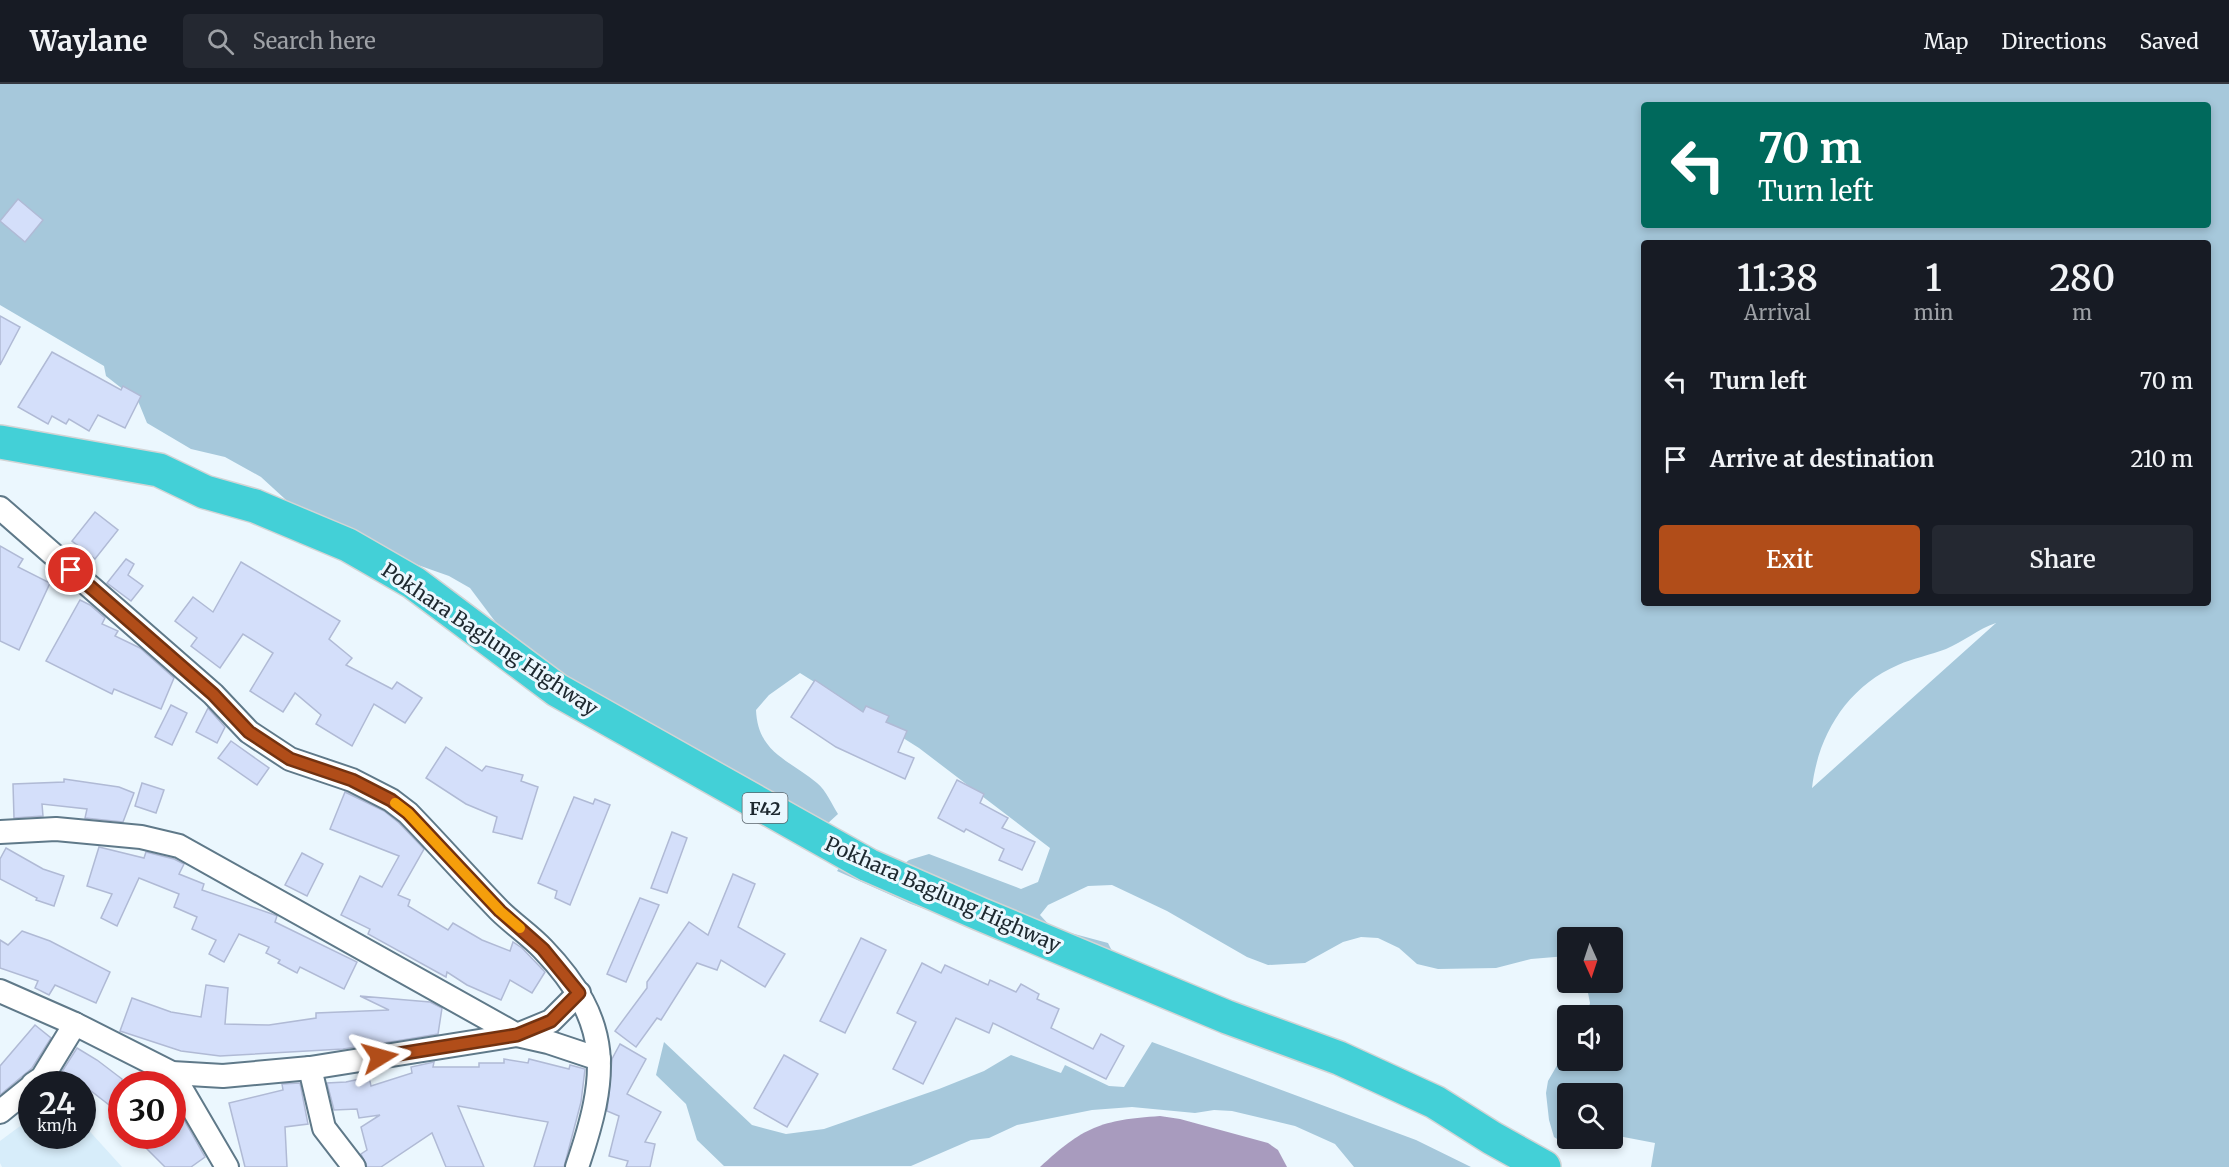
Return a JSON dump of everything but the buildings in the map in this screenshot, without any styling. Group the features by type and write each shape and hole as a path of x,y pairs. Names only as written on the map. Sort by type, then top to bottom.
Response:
{"highway":[{"name":"Pokhara Baglung Highway","path":"0,442 159,470 205,492 255,506 348,545 414,583 557,690 868,865 1227,1017 1339,1058 1435,1102 1544,1167"}],"street":[{"path":"0,508 213,694 249,732 290,759 352,780 391,800 408,813 500,911 543,949 579,993 598,1043 599,1085 577,1167"},
{"path":"0,832 67,830 141,837 179,846 517,1035 548,1042 599,1059"},
{"path":"0,991 75,1024 168,1071"},
{"path":"186,1074 223,1076 310,1068 517,1035 551,1021 579,993"},
{"path":"46,1071 75,1024"},
{"path":"310,1068 324,1128 354,1167"},
{"path":"0,1112 18,1097"},
{"path":"186,1097 227,1167"}],"shaded area":[{"path":"0,84 2229,84 2229,1167 1651,1167 1655,1143 1623,1137 1623,1083 1557,1083 1557,1139 1554,1137 1549,1120 1546,1093 1548,1081 1557,1065 1557,1071 1623,1071 1623,1005 1590,1005 1588,993 1623,993 1623,927 1557,927 1557,957 1531,959 1496,968 1438,969 1417,964 1399,948 1378,938 1361,937 1343,942 1305,963 1268,965 1247,957 1167,911 1112,885 1088,886 1048,905 1040,915 1052,928 1108,943 1116,959 1065,959 911,904 837,871 842,864 894,872 909,860 929,854 1021,889 1038,882 1050,848 919,748 800,673 769,695 756,710 758,724 762,736 776,754 820,786 838,814 827,824 702,752 687,776 503,632 470,588 449,576 415,564 375,558 321,532 261,477 225,457 191,449 147,423 138,401 106,376 104,366 0,305","holes":["1996,623 1812,788 1815,768 1828,732 1838,715 1864,686 1880,674 1898,665 1946,649"]},
{"path":"664,1042 752,1125 786,1134 824,1129 939,1089 984,1071 1011,1055 1061,1073 1065,1065 1109,1086 1124,1087 1152,1042 1416,1140 1471,1167 1354,1167 1335,1144 1295,1126 1232,1111 1214,1110 1195,1113 1132,1107 1092,1110 1017,1125 989,1138 971,1140 911,1166 724,1166 697,1140 686,1104 656,1075"},
{"path":"1160,1116 1180,1119 1268,1143 1278,1150 1287,1167 1040,1167 1081,1134 1094,1128 1122,1120"},
{"path":"18,1128 18,1149 96,1149 96,1138 122,1167 2,1167 0,1141"}],"slow traffic":[{"path":"395,803 408,813 500,911 520,928"}],"route":[{"path":"71,570 213,694 249,732 290,759 372,789 408,813 500,911 543,949 579,993 551,1021 517,1035 380,1057"}]}
